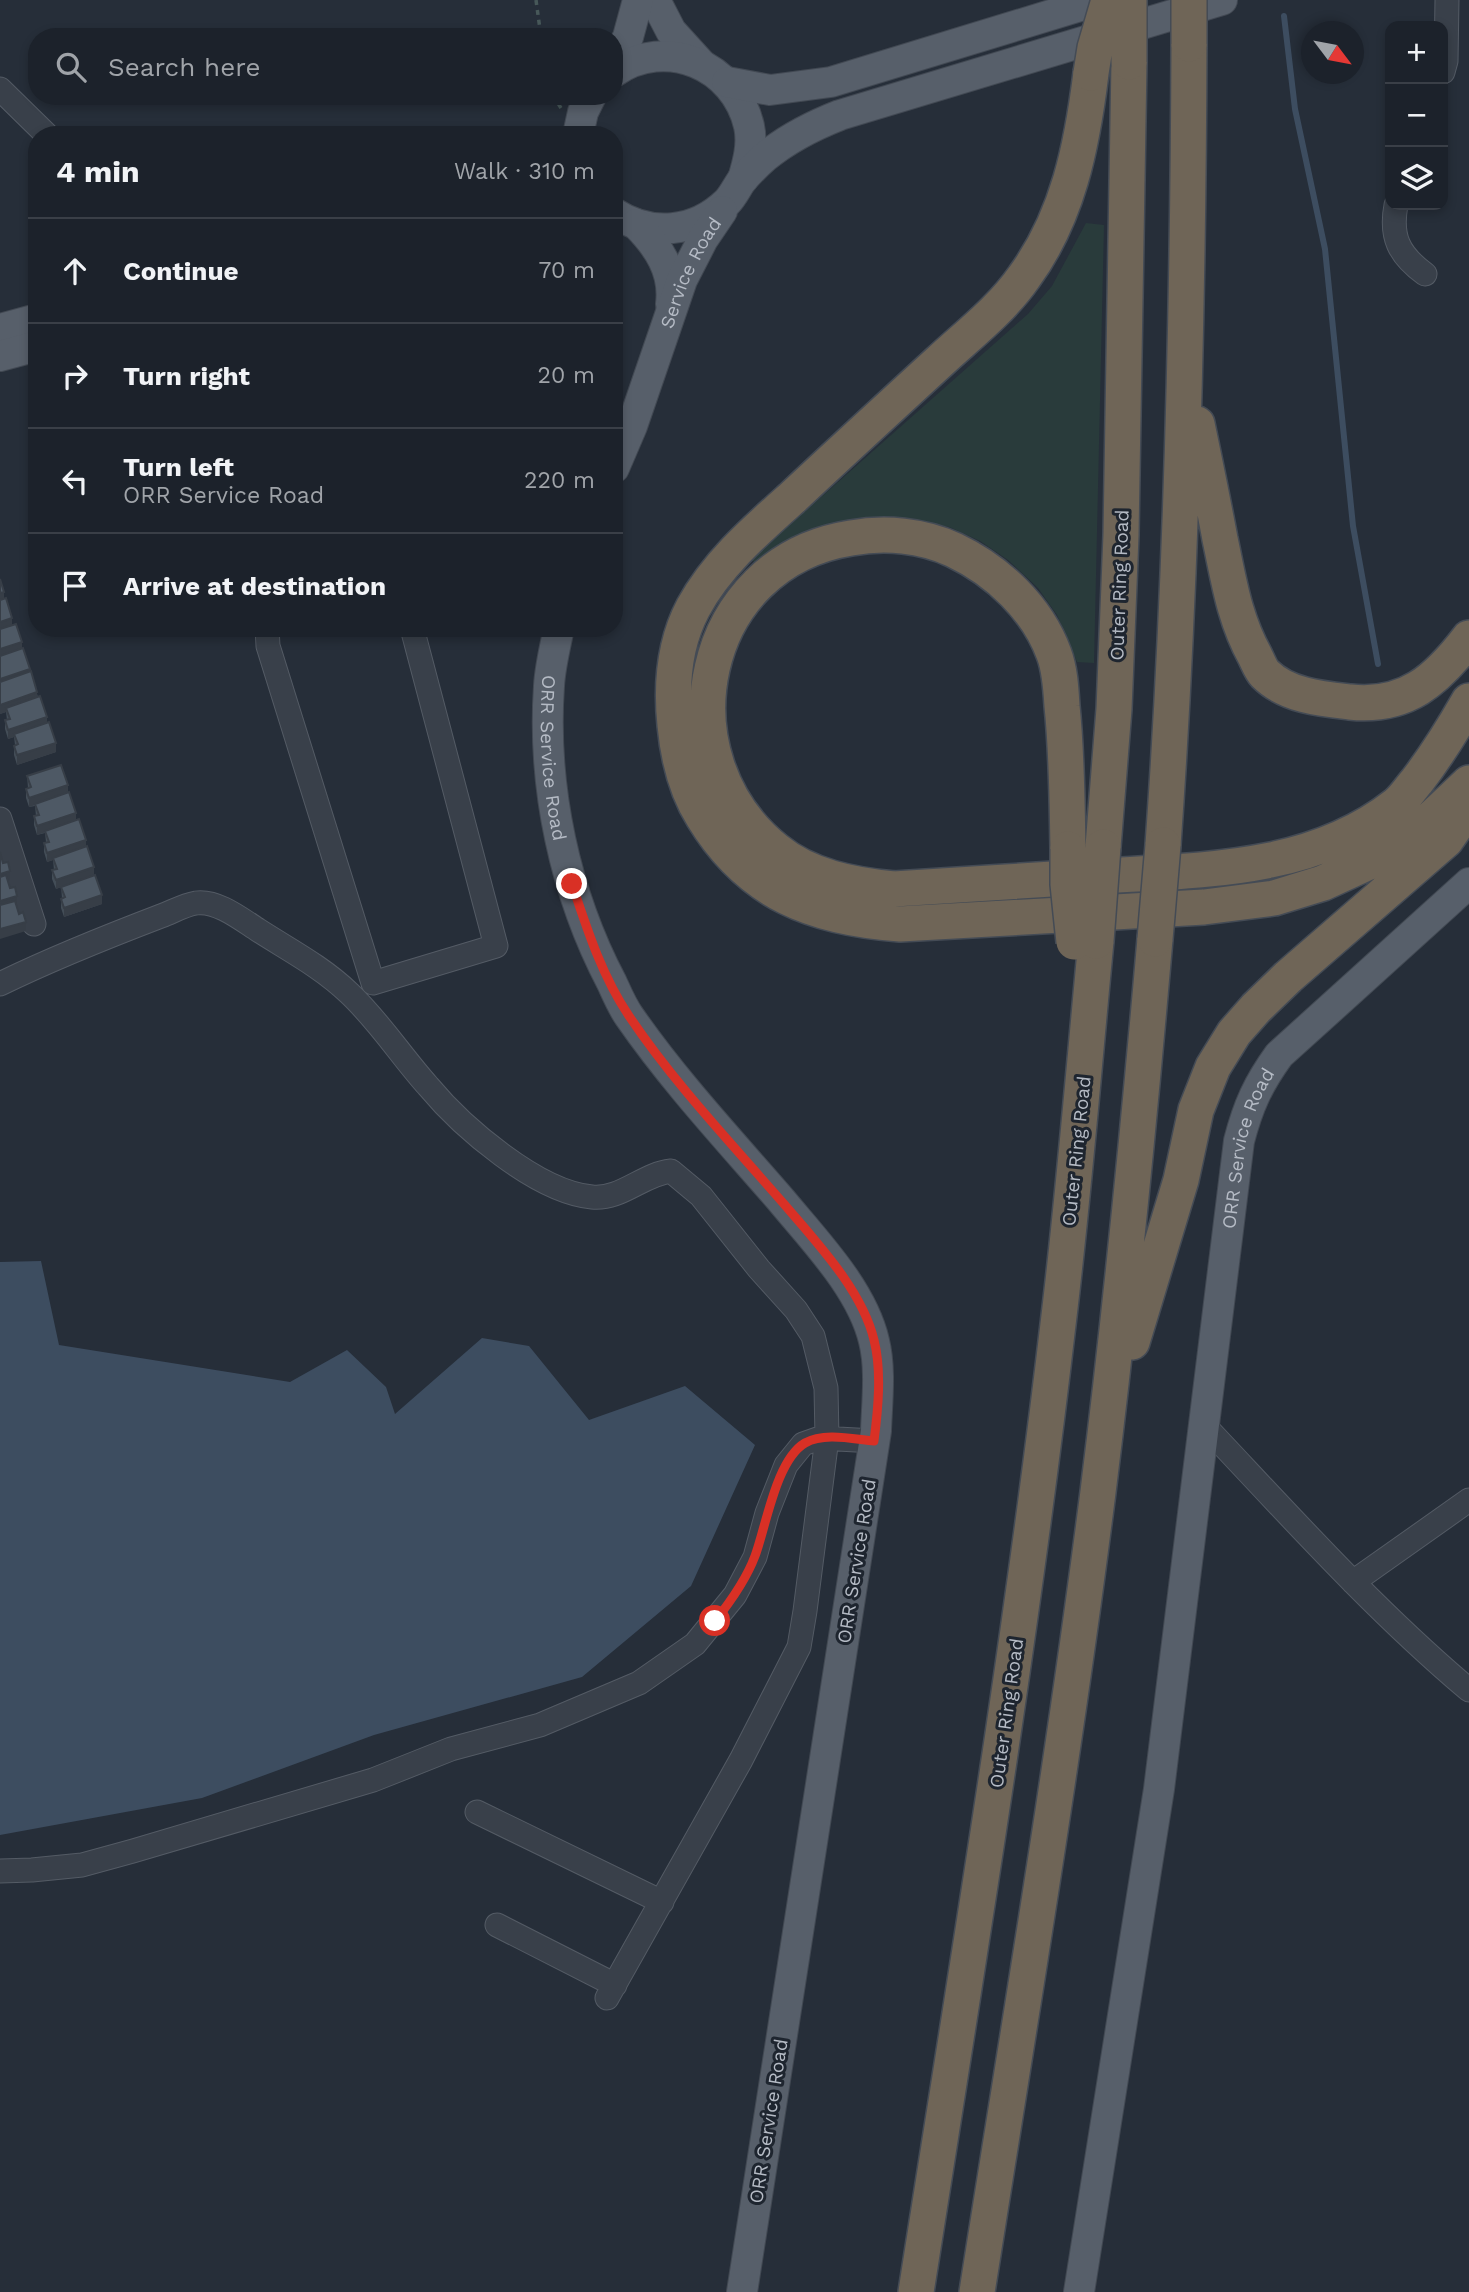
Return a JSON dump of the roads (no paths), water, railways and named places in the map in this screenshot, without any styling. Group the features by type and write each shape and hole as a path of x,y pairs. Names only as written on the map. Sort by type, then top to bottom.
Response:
{"highway":[{"path":"1109,0 1095,48 1084,126 1072,181 1058,218 1024,277 986,319 749,537 708,584 692,611 680,642 673,675 673,710 677,747 687,783 699,810 715,837 735,859 759,880 790,899 824,914 900,924 1204,907 1274,898 1323,883 1373,860 1416,833 1469,783"},
{"name":"Outer Ring Road","path":"916,2292 989,1831 1036,1499 1059,1315 1090,1002 1085,942 1103,847 1113,721 1121,548 1129,0"},
{"path":"977,2292 1056,1787 1105,1433 1134,1175 1163,845 1177,624 1189,0"},
{"path":"1184,359 1232,602 1245,639 1265,674 1291,690 1319,699 1373,705 1407,695 1429,683 1452,661 1469,638"},
{"path":"1085,942 1068,894 1068,849 1065,738 1055,657 1038,622 1025,605 1001,581 972,559 943,545 909,536 872,534 836,540 803,552 774,568 750,591 730,619 720,639 708,683 712,747 721,776 735,804 753,829 777,851 802,867 860,886 894,889 1209,870 1262,863 1305,853 1372,822 1399,803 1441,750 1469,701"},
{"path":"1105,1433 1181,1180 1196,1110 1213,1067 1234,1033 1256,1007 1446,840 1469,807"}],"main road":[{"path":"623,46 638,0"},
{"path":"655,0 671,32 701,64 727,82 742,104 750,128 750,154 736,190"},
{"path":"727,82 770,90 831,82 1100,0"},
{"path":"623,219 654,229 695,224 713,214 764,158 787,140 840,115 1222,0"},
{"path":"623,68 642,58 662,55 682,57 701,64"},
{"path":"579,126 586,105"},
{"name":"Service Road","path":"668,325 682,280 703,239 736,190"},
{"name":"Service Road","path":"623,220 654,243 668,268 672,296 668,325"},
{"path":"0,329 28,321"},
{"path":"623,444 668,325"},
{"path":"0,356 28,348"},
{"name":"ORR Service Road","path":"558,637 549,695 548,740 555,808 572,884 596,954 628,1014 682,1085 829,1257 856,1298 874,1340 878,1384 874,1441 742,2292"},
{"name":"ORR Service Road","path":"1079,2292 1159,1789 1239,1141 1247,1110 1260,1081 1279,1055 1469,883"}],"street":[{"path":"1447,0 1447,21"},
{"path":"0,89 38,126"},
{"path":"1396,210 1395,233 1400,250 1408,262 1425,274"},
{"path":"268,637 268,646 373,983 496,946 414,637"},
{"path":"0,819 34,924"},
{"path":"0,984 125,929 194,903 207,903 233,914 324,971 350,994 429,1089 484,1139 553,1187 596,1198 619,1193 649,1178 671,1171 701,1196 758,1269 796,1310 813,1336 826,1388 827,1438 806,1611 799,1647 741,1760 611,1992 497,1926"},
{"path":"1204,1425 1353,1582 1469,1690"},
{"path":"0,1871 82,1865 134,1851 373,1780 451,1749 540,1725 639,1683 695,1644 735,1595 755,1557 767,1513 786,1465 803,1444 820,1438 874,1441"},
{"path":"1353,1582 1469,1500"},
{"path":"477,1812 662,1902"}],"water":[{"path":"41,1261 59,1345 290,1382 347,1350 386,1387 395,1414 482,1338 529,1346 589,1420 685,1386 755,1445 691,1586 582,1677 374,1735 202,1798 0,1835 0,1262"}],"waterway":[{"path":"1284,16 1295,109 1325,249 1353,526 1378,664"}]}
